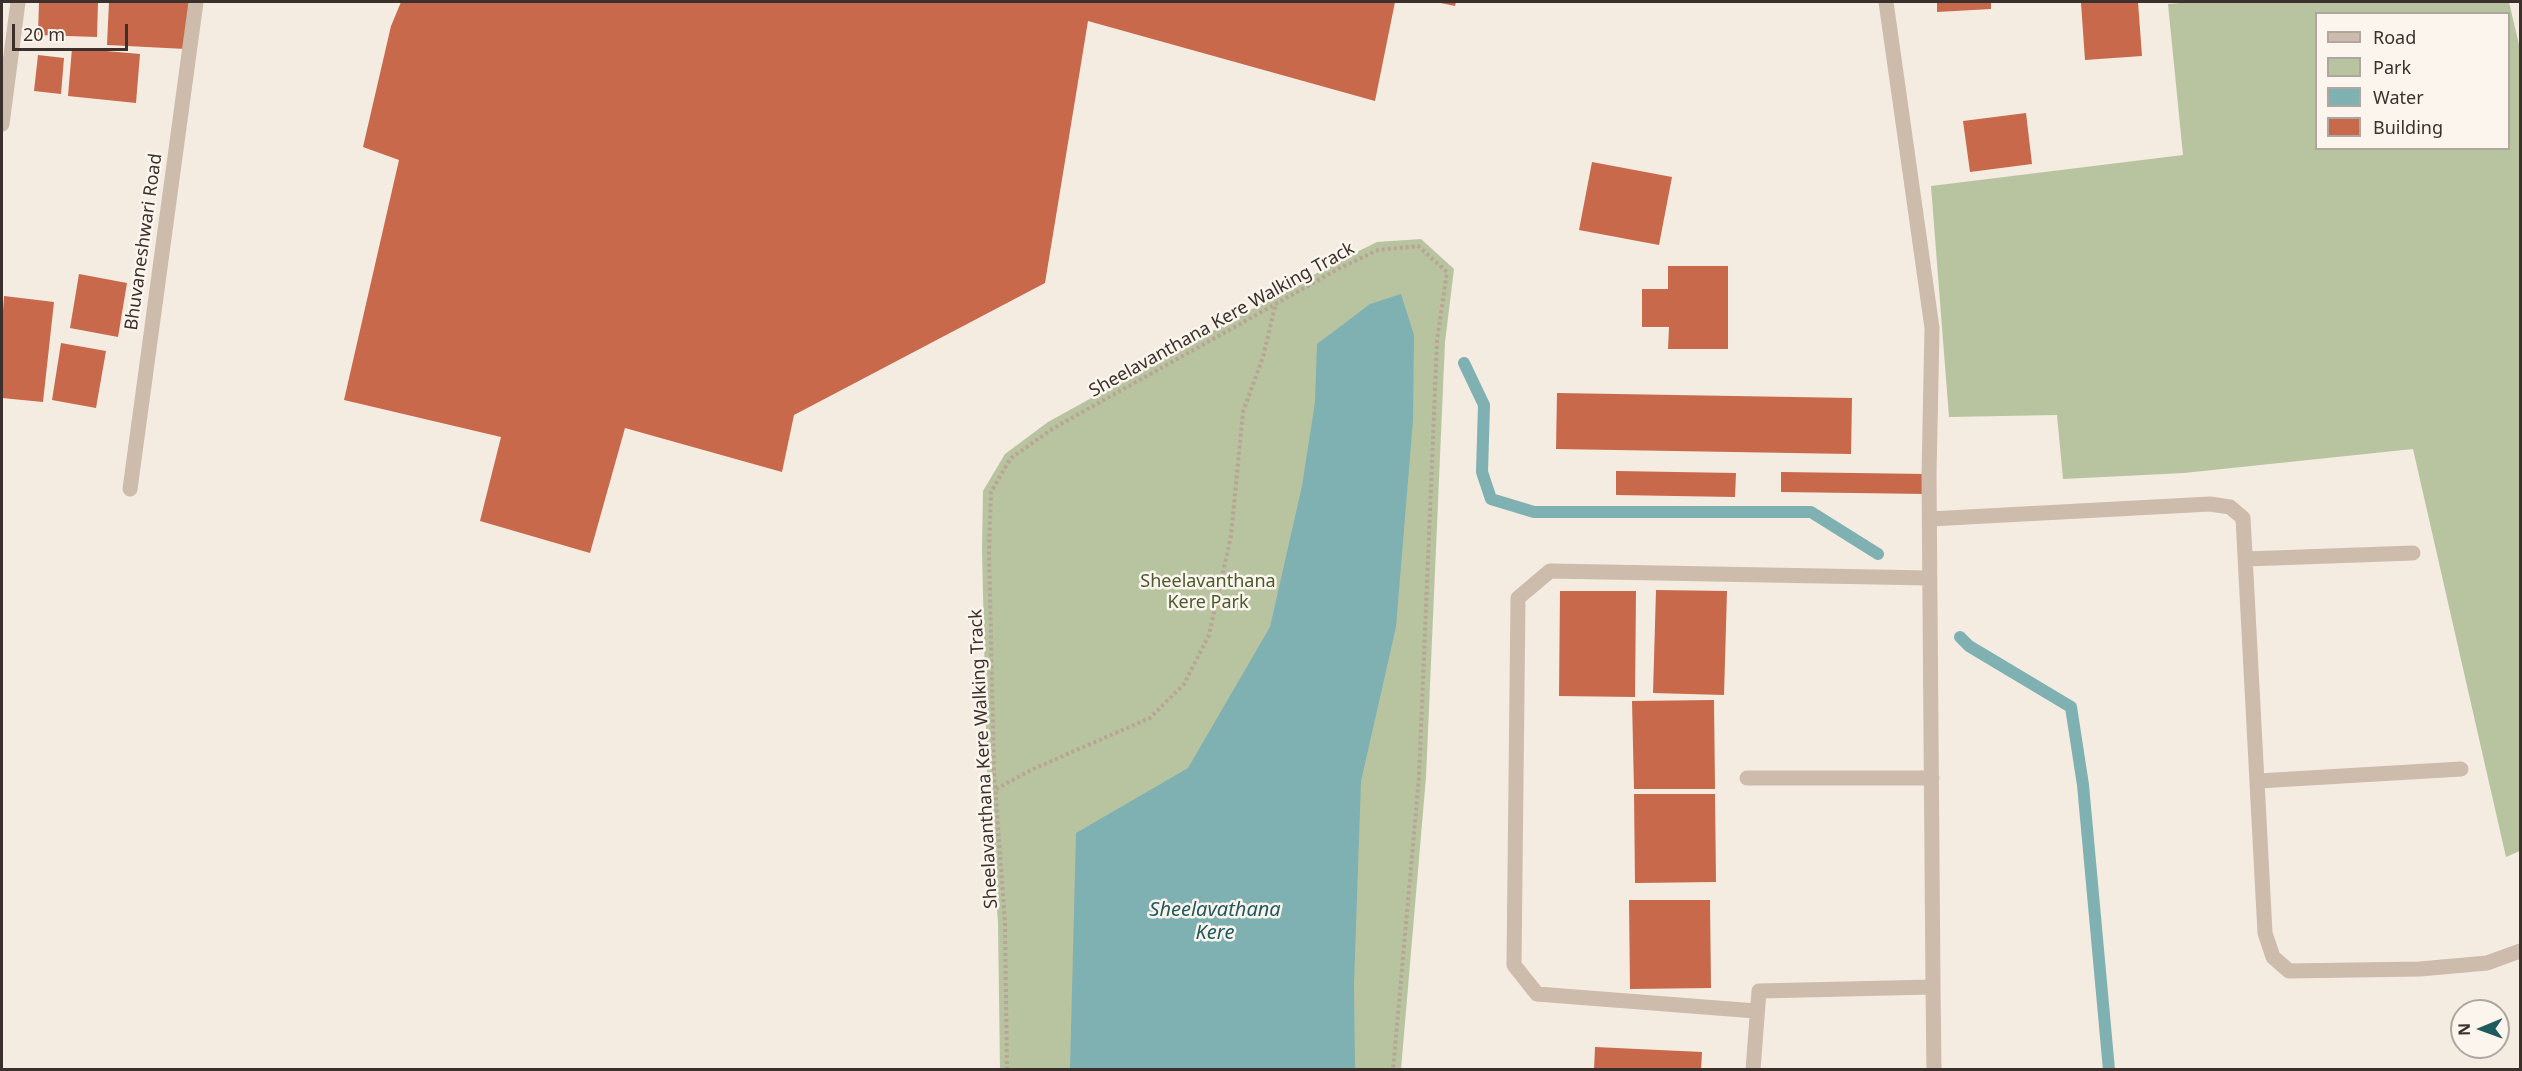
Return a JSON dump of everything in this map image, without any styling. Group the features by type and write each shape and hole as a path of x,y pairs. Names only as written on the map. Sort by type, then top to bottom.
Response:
{"street":[{"path":"2,124 18,2"},
{"name":"Bhuvaneshwari Road","path":"130,489 196,2"},
{"path":"1886,2 1932,328 1930,578 1934,1070"},
{"path":"1930,519 2210,504 2230,507 2243,518 2265,933 2273,957 2289,971 2431,968 2487,963 2520,951"},
{"path":"2246,559 2413,553"},
{"path":"1756,1011 1537,994 1514,966 1518,598 1550,571 1930,578"},
{"path":"2258,781 2461,769"},
{"path":"1747,778 1932,778"},
{"path":"1753,1070 1759,991 1933,987"}],"path":[{"name":"Sheelavanthana Kere Walking Track","path":"1007,1070 1005,923 996,789 989,550 991,492 1010,459 1052,429 1276,303 1378,250 1418,246 1447,272 1437,341 1419,777 1394,1070"},
{"path":"996,789 1033,769 1150,718 1184,684 1209,635 1231,536 1243,412 1263,357 1276,303"}],"green space":[{"path":"2193,2 2509,2 2520,49 2520,851 2506,857 2413,449 2184,473 2063,479 2057,415 1949,417 1931,186 2183,155 2168,4"},
{"name":"Sheelavanthana Kere Park","path":"1421,239 1454,269 1445,342 1426,777 1401,1069 1000,1069 998,923 987,771 982,550 983,491 1005,454 1048,422 1377,242"}],"water":[{"name":"Sheelavathana Kere","path":"1401,294 1414,335 1413,420 1396,627 1361,781 1354,984 1355,1069 1070,1069 1076,833 1188,768 1270,627 1302,486 1315,402 1317,344 1370,304"}],"building":[{"path":"39,2 98,2 97,37 38,35"},
{"path":"109,2 189,2 186,49 107,45"},
{"path":"401,2 1395,2 1375,101 1088,21 1045,283 794,415 782,472 625,428 590,553 480,521 501,437 344,400 399,160 363,147 391,26"},
{"path":"1436,2 1456,2 1455,6"},
{"path":"1937,2 1991,2 1991,9 1937,12"},
{"path":"2138,2 2142,56 2085,60 2081,3"},
{"path":"72,48 140,54 136,103 68,96"},
{"path":"38,55 64,58 61,94 34,91"},
{"path":"2026,113 2032,164 1970,172 1963,121"},
{"path":"1592,162 1672,177 1659,245 1579,230"},
{"path":"1668,266 1728,266 1728,349 1668,349 1669,327 1642,327 1642,289 1668,289"},
{"path":"79,274 127,283 118,337 70,328"},
{"path":"4,296 54,302 43,402 2,398"},
{"path":"61,343 106,351 96,408 52,400"},
{"path":"1557,393 1852,398 1851,454 1556,449"},
{"path":"1616,471 1736,473 1735,497 1616,495"},
{"path":"1781,472 1927,474 1927,494 1781,492"},
{"path":"1656,590 1727,591 1724,695 1653,693"},
{"path":"1560,591 1636,591 1635,697 1559,696"},
{"path":"1714,700 1715,789 1634,789 1632,701"},
{"path":"1634,794 1715,794 1716,882 1635,883"},
{"path":"1629,900 1710,900 1711,988 1630,989"},
{"path":"1595,1047 1702,1052 1701,1070 1594,1070"}],"waterway":[{"path":"1464,363 1484,405 1482,472 1491,499 1534,512 1811,512 1878,554"},
{"path":"1960,637 1969,646 2071,707 2083,785 2109,1070"}]}
